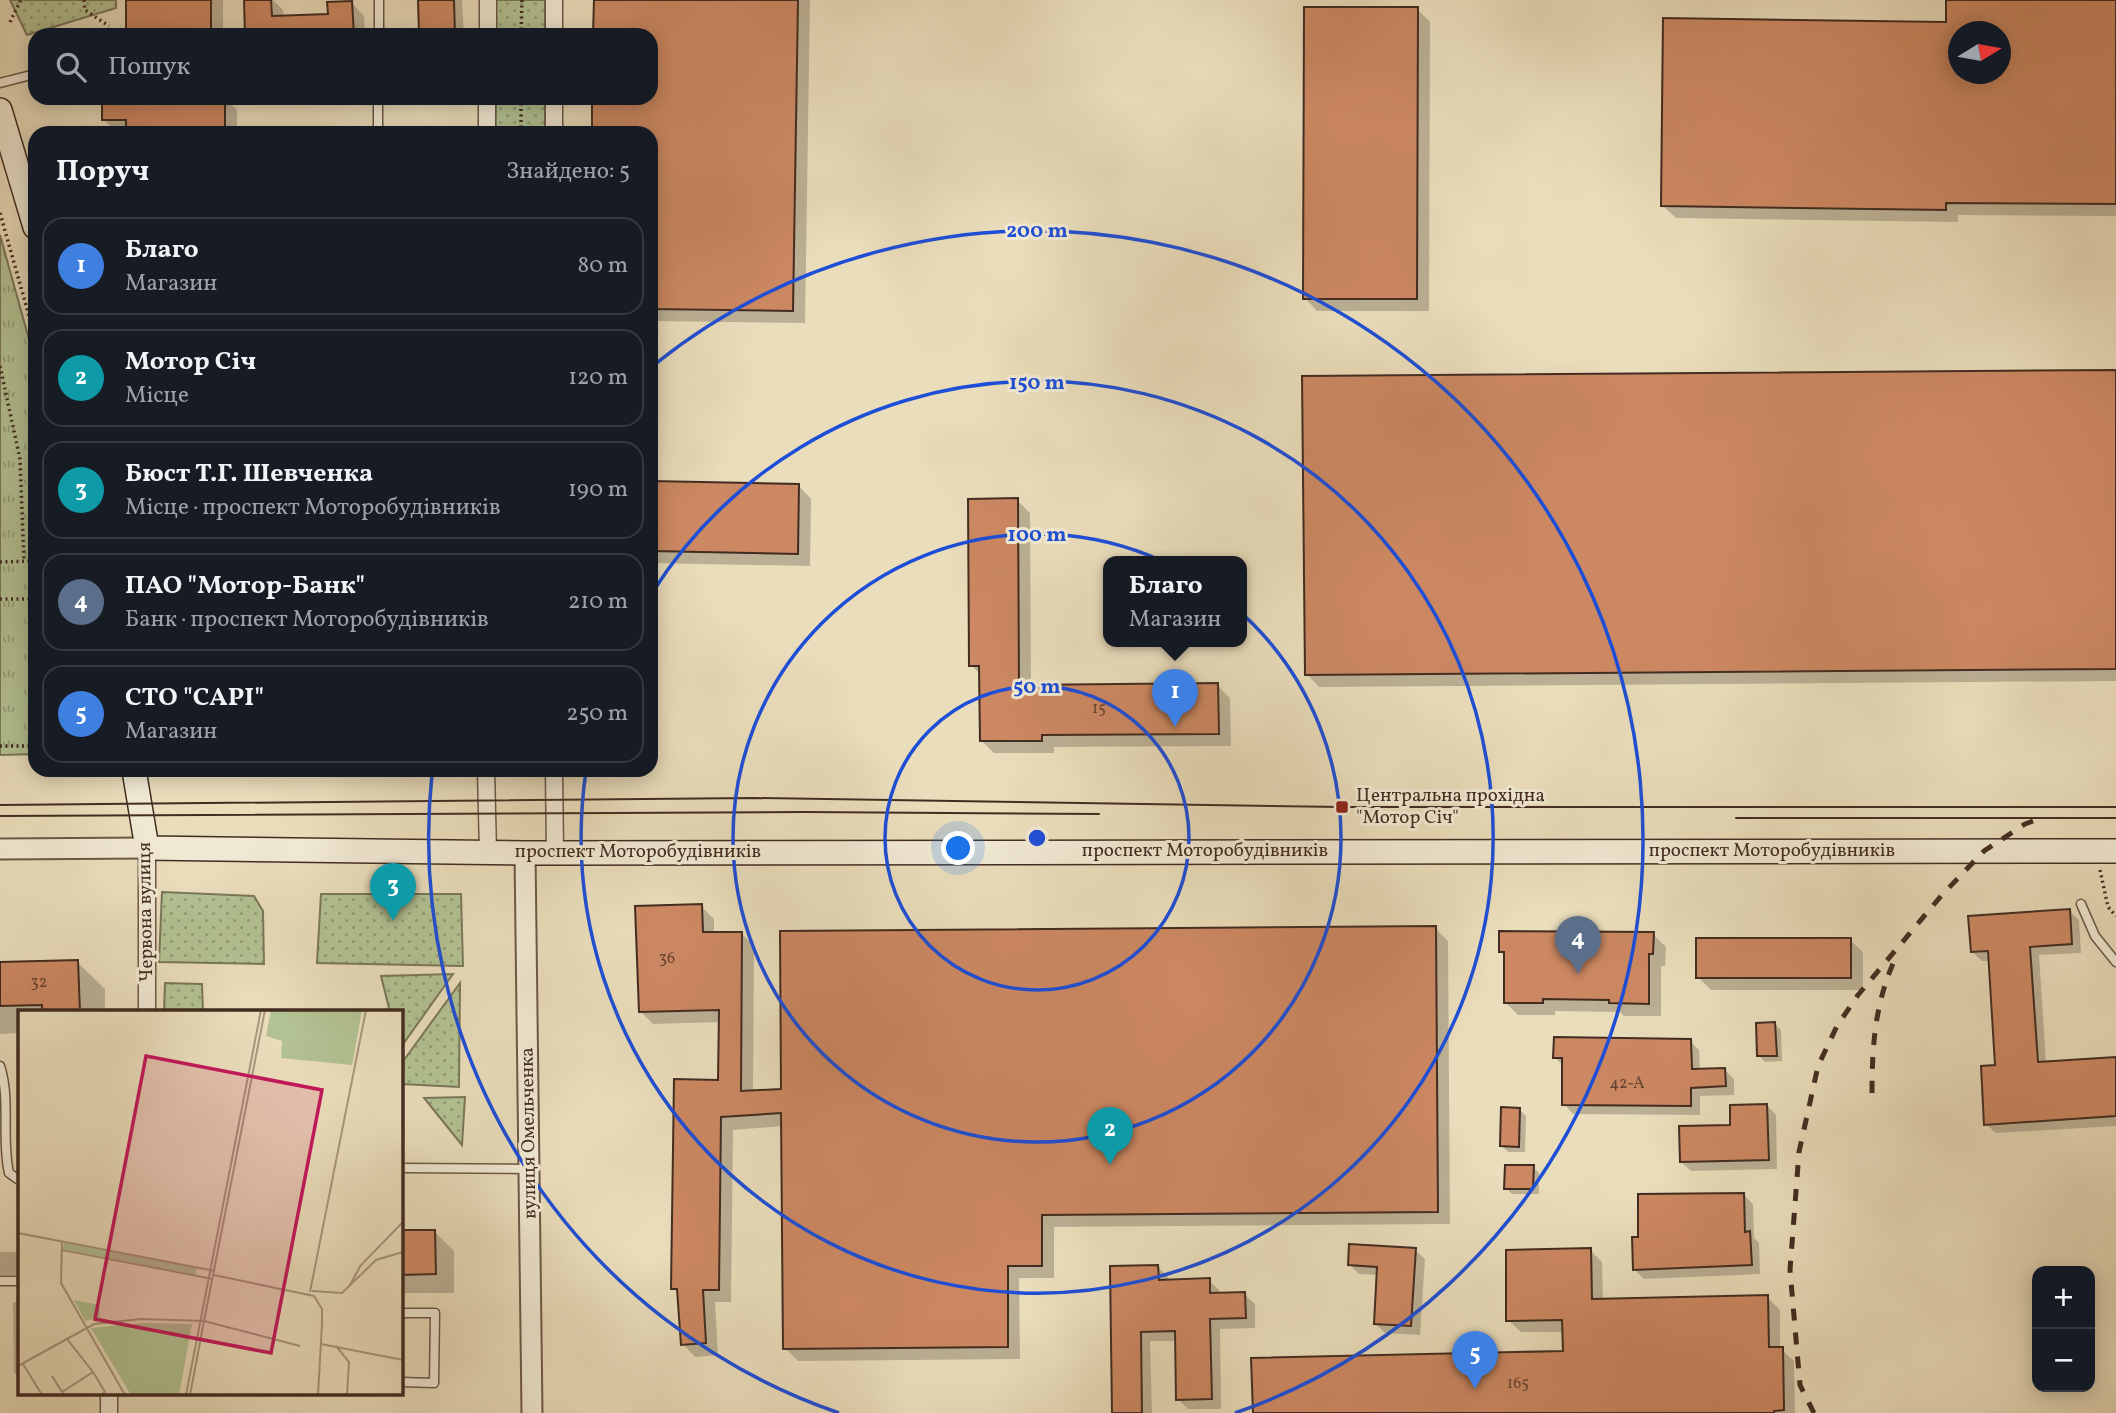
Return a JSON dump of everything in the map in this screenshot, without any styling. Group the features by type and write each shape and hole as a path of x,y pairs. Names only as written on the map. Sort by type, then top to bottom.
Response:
{"main road":[{"path":"0,110 28,204"},
{"name":"Червона вулиця","path":"135,777 147,848"},
{"name":"проспект Моторобудівників","path":"147,848 525,853 2116,850"}],"street":[{"path":"488,0 488,28"},
{"path":"554,0 554,28"},
{"path":"487,105 487,126"},
{"path":"554,105 554,126"},
{"path":"486,777 488,852"},
{"path":"554,777 555,852"},
{"name":"проспект Моторобудівників","path":"0,849 147,848"},
{"name":"Червона вулиця","path":"147,848 147,1010"},
{"name":"вулиця Омельченка","path":"525,853 531,1413"}],"lane":[{"path":"379,0 379,28"},
{"path":"0,83 28,76"},
{"path":"378,105 378,126"},
{"path":"2081,904 2095,936 2116,962"},
{"path":"0,1066 5,1081 4,1154 9,1173 18,1179"},
{"path":"402,1168 529,1169"},
{"path":"0,1281 18,1281"},
{"path":"402,1313 435,1313 434,1383 402,1382"}],"path":[{"path":"10,22 21,0"},
{"path":"84,0 85,10 108,26"},
{"path":"522,0 522,28"},
{"path":"521,126 522,105"},
{"path":"0,213 28,312"},
{"path":"0,366 20,458 24,561"},
{"path":"0,562 28,561"},
{"path":"0,599 28,599"},
{"path":"0,746 28,746"},
{"path":"2099,868 2108,907 2116,916"}],"green space":[{"path":"10,0 116,0 116,8 50,28 28,28 27,35"},
{"path":"496,0 545,0 545,28 496,28"},
{"path":"496,105 545,105 545,126 495,126"},
{"path":"0,235 28,336 28,754 0,755"},
{"path":"162,892 254,896 263,911 264,964 159,962"},
{"path":"321,894 461,894 463,966 317,963"},
{"path":"453,974 402,1046 402,1010 390,1010 381,976"},
{"path":"165,983 202,984 203,1010 164,1010"},
{"path":"460,983 459,1087 402,1084 404,1060"},
{"path":"465,1097 462,1145 424,1098"}],"building":[{"path":"126,0 211,0 211,28 126,28"},
{"path":"244,0 271,0 272,16 328,14 327,2 352,1 354,28 245,28"},
{"path":"418,0 454,0 455,28 419,28"},
{"path":"594,0 798,0 793,311 658,309 658,126 592,126 592,105 658,105 658,28 593,28"},
{"path":"1946,0 2116,0 2116,204 1946,203 1946,210 1661,206 1663,18 1946,22"},
{"path":"1304,7 1418,7 1417,299 1303,299"},
{"path":"102,105 225,105 225,126 126,126 126,120 102,120"},
{"path":"2116,370 2116,669 1305,675 1302,376"},
{"path":"658,481 799,484 798,554 658,551"},
{"path":"1018,498 1019,685 1218,683 1219,734 1042,735 1042,741 980,741 979,666 969,666 968,499"},
{"path":"702,904 703,932 742,932 741,1091 781,1089 780,931 1436,926 1438,1212 1042,1215 1042,1266 1008,1266 1008,1347 783,1349 781,1113 721,1117 719,1290 703,1290 706,1343 681,1345 677,1289 671,1289 674,1079 718,1080 719,1010 639,1012 635,906"},
{"path":"2070,909 2072,944 2030,947 2038,1062 2116,1057 2116,1116 1984,1125 1981,1066 1995,1065 1988,951 1971,952 1968,916"},
{"path":"1499,931 1654,932 1653,954 1649,954 1649,1004 1609,1003 1609,1000 1543,999 1543,1003 1504,1003 1504,952 1499,952"},
{"path":"1696,938 1851,938 1851,978 1696,978"},
{"path":"78,960 80,1010 42,1010 42,1005 0,1006 0,962"},
{"path":"1775,1022 1777,1056 1757,1056 1756,1023"},
{"path":"1554,1037 1691,1039 1692,1069 1725,1068 1726,1086 1691,1088 1691,1106 1562,1105 1562,1058 1553,1058"},
{"path":"1767,1104 1769,1160 1680,1162 1679,1126 1730,1125 1730,1105"},
{"path":"1501,1107 1520,1108 1519,1147 1500,1146"},
{"path":"1505,1165 1534,1165 1533,1189 1504,1189"},
{"path":"1744,1193 1745,1232 1750,1231 1752,1265 1633,1270 1632,1237 1638,1237 1638,1194"},
{"path":"402,1230 435,1230 436,1274 402,1275"},
{"path":"1349,1244 1416,1248 1411,1326 1374,1324 1377,1267 1348,1265"},
{"path":"1591,1248 1592,1299 1768,1295 1769,1347 1783,1347 1784,1410 1774,1413 1253,1413 1251,1358 1563,1351 1562,1320 1506,1321 1506,1250"},
{"path":"1158,1265 1159,1280 1210,1278 1210,1293 1245,1292 1246,1318 1210,1319 1212,1399 1176,1400 1175,1331 1141,1332 1142,1413 1112,1413 1110,1266"}],"tram line":[{"path":"0,805 754,798 1342,807 2116,807"},
{"path":"0,816 804,812 1099,814"},
{"path":"1736,818 2116,818"}],"railway":[{"path":"1814,1413 1800,1385 1790,1270 1799,1152 1818,1066 1837,1026 1858,995 1941,896 1984,851 2025,824 2041,818"},
{"path":"1872,1093 1876,1025 1883,992 1895,959"}],"place":[{"name":"Благо","path":"1175,727"},
{"name":"Центральна прохідна \"Мотор Січ\"","path":"1342,807"},
{"name":"Бюст Т.Г. Шевченка","path":"393,921"},
{"name":"ПАО \"Мотор-Банк\"","path":"1578,974"},
{"name":"Мотор Січ","path":"1110,1165"},
{"name":"СТО \"CAPI\"","path":"1475,1389"}]}
